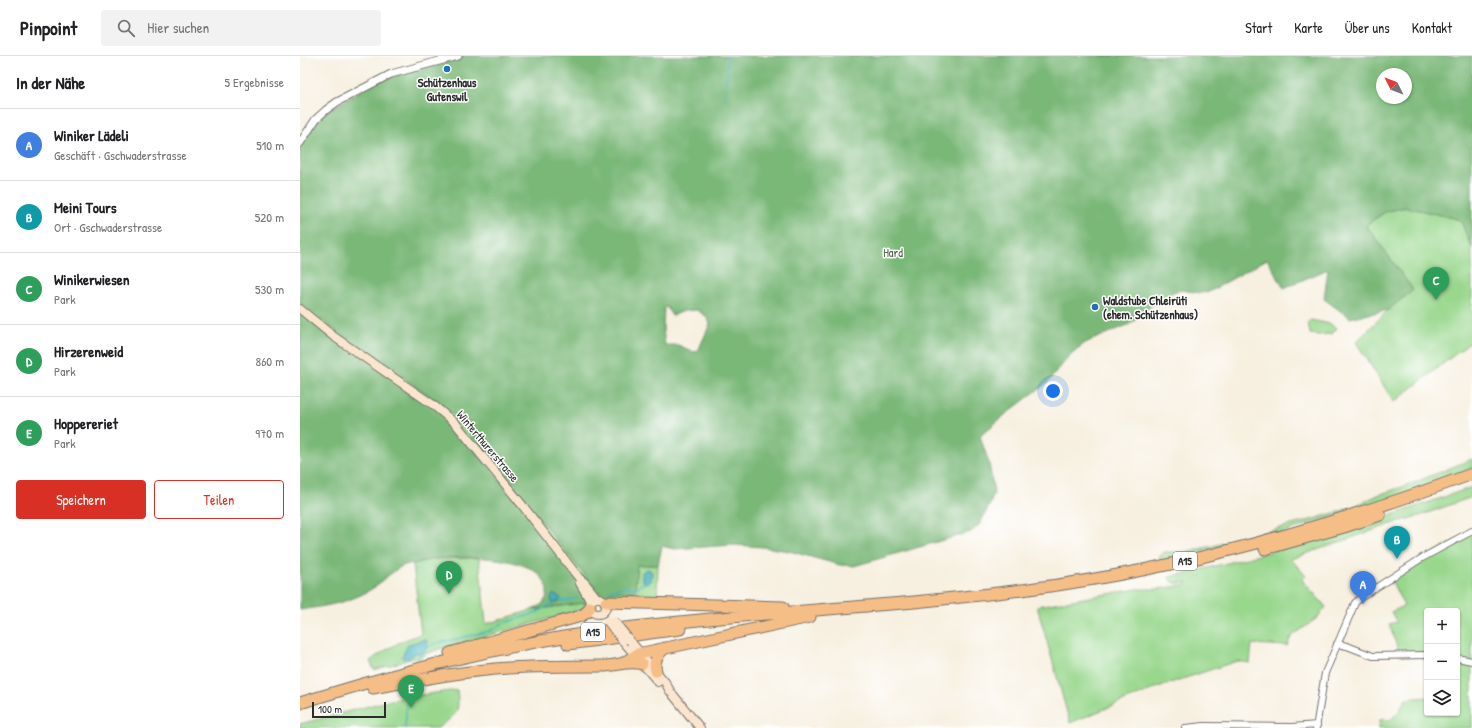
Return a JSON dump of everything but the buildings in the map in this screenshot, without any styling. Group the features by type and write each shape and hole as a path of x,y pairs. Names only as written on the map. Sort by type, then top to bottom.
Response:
{"highway":[{"name":"A15","path":"300,703 455,658 606,630 684,621 952,598 1093,580 1212,555 1282,537 1395,502 1472,474"},
{"name":"A15","path":"300,711 373,688 453,667 554,646 638,634 995,601 1104,585 1170,572 1295,541 1344,527 1472,482"},
{"path":"358,685 448,653 581,616 598,605 832,609"},
{"path":"373,688 444,676 507,668 608,666 624,663 666,648 810,617"},
{"path":"656,671 655,666 657,658 660,652 666,648"}],"main road":[{"name":"Winterthurerstrasse","path":"300,309 332,336 432,404 463,431 579,578 584,582 598,605 662,685 670,691"},
{"name":"Winterthurerstrasse","path":"640,657 656,671 700,728"}],"street":[{"path":"300,143 316,119 337,102 391,74 458,56"},
{"path":"1185,728 1204,726 1316,726 1324,679 1353,607 1360,598 1417,561 1472,531"},
{"path":"1337,644 1347,646 1373,656 1424,656"},
{"path":"1460,659 1472,661"}],"green space":[{"name":"Hard","path":"458,56 1472,56 1472,248 1461,221 1458,219 1406,207 1385,212 1366,225 1413,290 1388,310 1350,318 1324,299 1328,269 1284,288 1267,259 1209,292 1200,293 1182,290 1173,292 1157,301 1130,324 1085,343 1071,354 1048,382 980,436 989,463 994,492 991,502 980,524 971,532 854,566 840,565 789,551 763,547 733,545 674,549 662,546 658,565 637,565 635,591 611,592 607,598 598,591 459,419 436,400 335,331 300,302 300,143 321,115 378,80","holes":["667,307 672,316 684,311 697,310 707,317 710,324 698,351 694,352 678,345 665,345 663,329 664,308"]},
{"path":"1406,207 1461,221 1472,248 1472,341 1394,402 1356,342 1388,310 1413,290 1366,225 1385,212"},
{"path":"300,302 335,331 436,400 459,419 600,594 599,597 581,610 439,649 425,654 418,659 414,658 374,670 370,661 394,645 421,634 413,564 433,559 479,558 486,624 532,610 590,602 300,309"},
{"path":"300,309 440,410 556,547 591,602 532,610 543,603 547,590 542,578 531,569 517,563 462,557 426,560 408,564 398,568 376,586 359,596 330,605 300,610"},
{"path":"1311,320 1330,324 1336,328 1331,334 1310,334 1308,322"},
{"path":"1472,459 1472,468 1413,492 1274,535 1161,561 1159,559 1164,552 1184,552 1213,546 1353,507 1378,495 1411,484"},
{"path":"1472,487 1472,497 1291,559 1306,576 1302,580 1326,607 1317,618 1291,637 1287,646 1252,644 1250,663 1237,661 1161,686 1070,723 1037,606 1137,589 1157,589 1185,585 1189,582 1175,583 1170,580 1169,577 1322,537"},
{"path":"1472,531 1472,728 1379,728 1380,720 1390,720 1393,718 1406,699 1424,697 1424,716 1460,716 1460,608 1424,608 1424,655 1400,655 1389,624 1397,622 1391,612 1404,606 1390,578"},
{"path":"637,565 658,565 657,601 607,598 611,592"},
{"path":"457,690 458,704 456,713 438,728 300,728 300,724 399,698"}],"water":[{"path":"646,569 650,570 652,573 651,581 644,583 642,579 642,572"},
{"path":"553,594 561,598 553,604 551,598"},
{"path":"426,640 428,642 427,648 424,652 415,653 410,658 403,659 402,657 408,644"}],"waterway":[{"path":"725,99 728,56"},
{"path":"609,590 624,587 636,588 644,583"},
{"path":"560,600 566,601 577,598"},
{"path":"427,648 434,644 490,631 503,623 533,614 553,604"},
{"path":"419,659 420,654"},
{"path":"405,728 407,699"}],"place":[{"name":"Schützenhaus Gutenswil","path":"447,69"},
{"name":"Winikerwiesen","path":"1436,300"},
{"name":"Waldstube Chleirüti (ehem. Schützenhaus)","path":"1095,307"},
{"name":"Meini Tours","path":"1397,559"},
{"name":"Hirzerenweid","path":"449,594"},
{"name":"Winiker Lädeli","path":"1363,604"},
{"name":"Hoppereriet","path":"411,708"}]}
